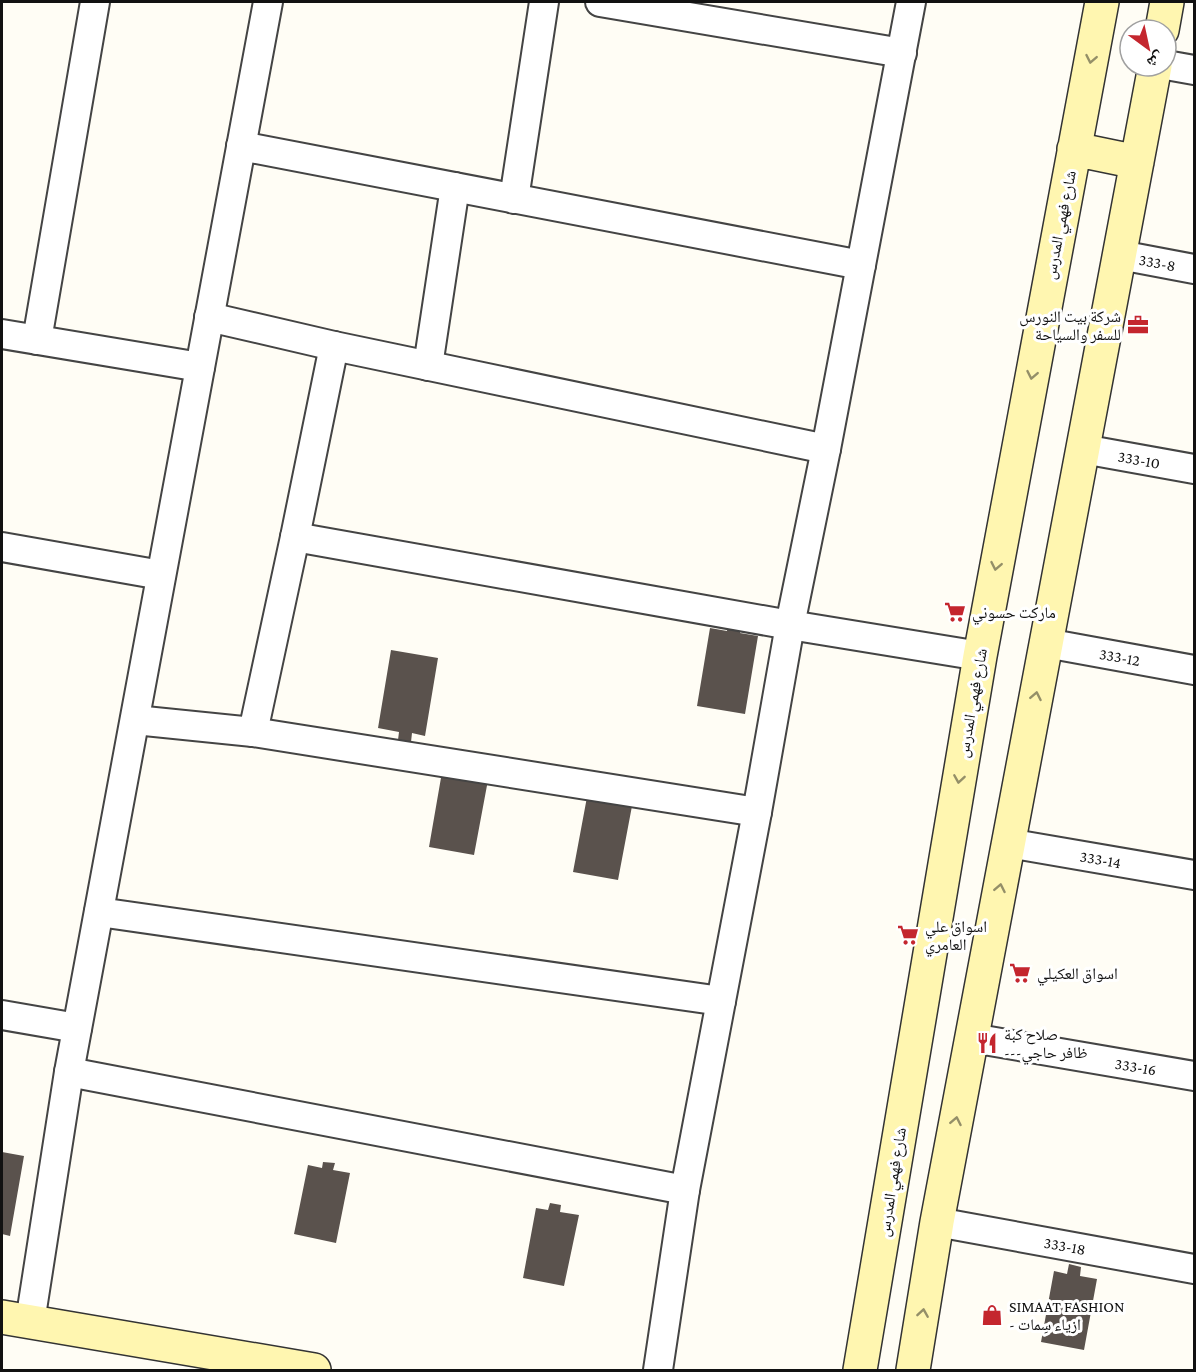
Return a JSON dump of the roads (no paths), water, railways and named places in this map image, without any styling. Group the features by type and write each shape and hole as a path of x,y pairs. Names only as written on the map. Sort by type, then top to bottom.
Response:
{"street":[{"path":"37,340 94,2"},
{"path":"268,2 69,1072 16,1319 314,1371"},
{"path":"514,199 544,2"},
{"path":"600,2 902,53"},
{"path":"658,1371 685,1190 790,625 911,2"},
{"name":"شارع فهمي المدرس","path":"860,1371 980,656 1102,2"},
{"path":"1164,18 1167,2"},
{"path":"1178,67 1194,70"},
{"path":"914,1371 937,1222 1153,78"},
{"path":"241,146 861,265"},
{"path":"1074,149 1137,162"},
{"path":"428,366 455,188"},
{"name":"333-8","path":"1120,255 1194,269"},
{"path":"209,317 334,346 826,449"},
{"path":"2,334 200,367"},
{"path":"254,732 334,346"},
{"name":"333-10","path":"1083,449 1194,469"},
{"path":"295,537 790,625 980,656"},
{"path":"2,547 162,575"},
{"name":"333-12","path":"1046,644 1194,670"},
{"path":"135,720 254,732 757,812"},
{"name":"333-14","path":"1008,843 1194,875"},
{"path":"99,912 721,1001"},
{"path":"2,1015 77,1028"},
{"name":"333-16","path":"972,1038 1194,1076"},
{"path":"69,1072 685,1190"},
{"name":"333-18","path":"937,1222 1194,1269"}],"place":[{"name":"شركة بيت النورس للسفر والسياحة","path":"1138,325"},
{"name":"ماركت حسوني","path":"955,612"},
{"name":"اسواق علي العامري","path":"908,935"},
{"name":"اسواق العكيلي","path":"1020,973"},
{"name":"صلاح كبة ---ظافر حاجي","path":"987,1043"},
{"name":"SIMAAT FASHION - ازياء سِمات","path":"992,1315"}]}
